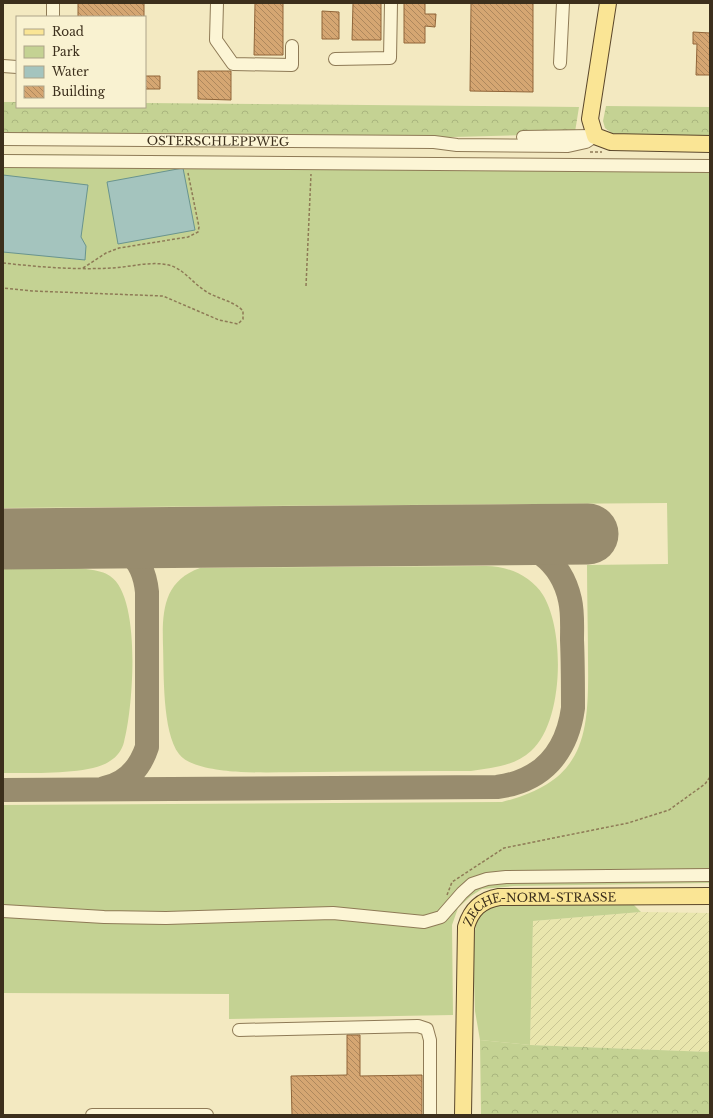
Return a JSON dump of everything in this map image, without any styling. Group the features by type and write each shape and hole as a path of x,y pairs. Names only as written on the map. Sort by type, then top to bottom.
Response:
{"main road":[{"path":"608,3 590,119 595,136 611,142 710,144"},
{"name":"ZECHE-NORM-STRASSE","path":"463,1115 465,940 466,927 474,910 482,903 499,897 710,896"}],"street":[{"path":"53,3 53,16"},
{"path":"217,3 216,40 233,64 292,65 292,46"},
{"path":"335,59 390,58 391,3"},
{"path":"560,63 563,3"},
{"path":"3,66 16,67"},
{"name":"OSTERSCHLEPPWEG","path":"3,139 434,142 457,145 568,146 586,142 595,136"},
{"path":"3,161 710,166"},
{"path":"3,911 96,917 158,918 333,913 424,922 441,916 472,884 487,879 506,876 710,875"},
{"path":"239,1030 418,1026 427,1030 430,1040 430,1115"},
{"path":"92,1115 207,1115"}],"path":[{"path":"83,268 106,253 119,248 188,237 198,232 199,227 185,162"},
{"path":"306,286 312,162"},
{"path":"3,263 53,268 112,268 152,263 173,267 189,277 204,290 238,306 243,312 243,319 238,324 219,320 164,296 32,291 3,288"},
{"path":"447,909 446,893 452,882 504,848 628,823 669,810 705,784 710,777"}],"shaded area":[{"path":"641,912 710,913 710,1052 530,1045 533,921"}],"green space":[{"path":"3,102 16,102 16,108 146,108 146,103 579,107 575,132 567,134 414,138 3,135"},
{"path":"606,106 710,107 710,140 613,134 605,128 603,121"},
{"path":"3,154 710,160 710,883 514,886 482,889 471,896 458,908 452,925 453,1015 229,1019 229,994 3,993 3,805 502,802 530,793 551,782 566,768 577,751 583,732 587,711 588,687 587,565 668,564 667,503 3,508"},
{"path":"494,566 511,570 532,582 543,595 550,611 555,630 558,653 558,676 550,719 542,737 531,751 518,760 503,766 471,771 234,772 217,770 191,763 179,754 173,744 169,731 165,701 163,620 168,598 172,589 188,574 200,568"},
{"path":"3,569 89,569 110,576 120,588 127,606 131,629 132,681 130,705 122,748 115,757 101,766 75,771 3,773"},
{"path":"632,903 641,912 533,921 530,1045 480,1040 475,1011 473,951 476,921 486,909 502,904"},
{"path":"480,1040 530,1045 710,1052 710,1115 481,1115"}],"water":[{"path":"183,168 195,230 118,244 107,182"},
{"path":"3,175 88,185 81,237 86,246 85,260 3,252"}],"building":[{"path":"78,3 144,3 144,16 78,16"},
{"path":"255,3 283,3 283,55 254,55"},
{"path":"353,3 381,3 381,40 352,40"},
{"path":"404,3 425,3 425,14 436,14 435,27 425,26 425,43 404,43"},
{"path":"471,3 533,3 533,92 470,91"},
{"path":"322,11 339,12 339,39 322,39"},
{"path":"693,32 710,33 710,75 696,75 697,44 693,44"},
{"path":"198,71 231,71 231,100 198,99"},
{"path":"146,76 160,76 160,89 146,89"},
{"path":"347,1035 360,1035 360,1076 422,1075 422,1115 292,1115 291,1076 347,1075"}],"taxiway":[{"path":"3,790 497,787 513,784 527,778 540,771 550,762 565,738 570,724 573,708 571,605 566,585 559,573 542,554 519,542 491,535"},
{"path":"83,538 108,542 127,551 140,567 145,578 147,592 147,747 140,762 131,774 119,783 104,788"}],"runway":[{"path":"3,539 588,534"}]}
